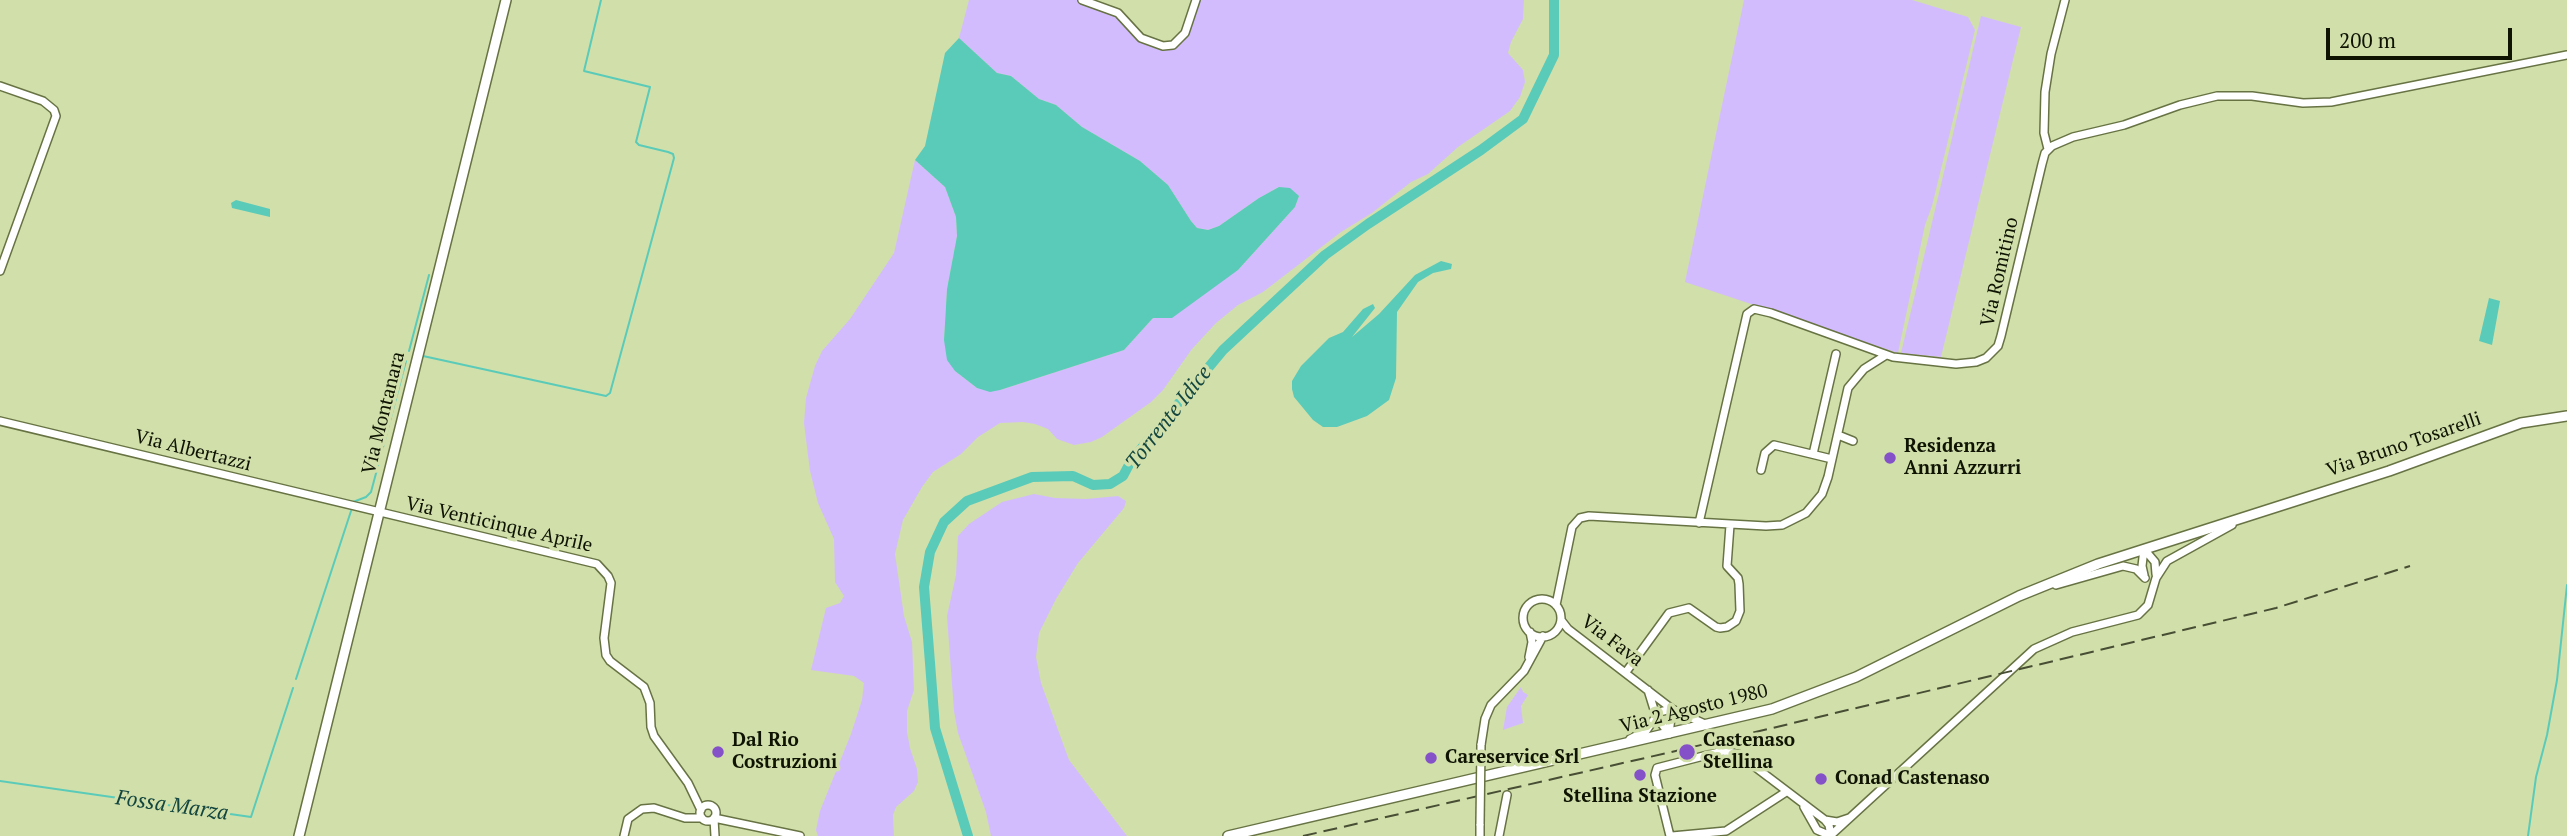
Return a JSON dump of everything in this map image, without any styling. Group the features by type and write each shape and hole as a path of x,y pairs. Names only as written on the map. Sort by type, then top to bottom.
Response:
{"main road":[{"name":"Via Montanara","path":"299,836 506,0"},
{"name":"Via Bruno Tosarelli","path":"2144,548 2400,467 2514,425 2567,416"},
{"name":"Via 2 Agosto 1980","path":"1228,836 1772,709 1829,689 2032,590 2144,548"}],"street":[{"path":"1082,0 1118,13 1141,38 1163,46 1173,45 1185,33 1196,0"},
{"path":"2065,0 2045,92 2044,133 2048,149 2073,137 2124,125 2189,102 2217,96 2252,96 2303,103 2331,102 2567,55"},
{"path":"0,86 43,101 50,105 57,116 0,271"},
{"name":"Via Romitino","path":"1699,523 1747,314 1754,309 1770,313 1873,351 1903,359 1967,363 1986,358 1998,346 2042,164 2048,149"},
{"path":"1556,630 1561,620 1556,605 1558,589 1572,527 1580,519 1589,516 1730,525 1782,525 1806,513 1822,495 1849,388 1864,369 1873,351"},
{"path":"1813,454 1836,354"},
{"path":"1864,369 1886,355"},
{"name":"Via Albertazzi","path":"0,421 378,512"},
{"path":"1838,435 1853,441"},
{"path":"1761,470 1765,453 1774,445 1832,459"},
{"name":"Via Venticinque Aprile","path":"378,512 569,556 603,568 611,583 604,638 606,655 647,692 654,736 679,768 707,815 714,836"},
{"name":"Via Bruno Tosarelli","path":"1830,836 2034,649 2072,632 2138,615 2148,605 2156,578 2167,561 2253,514"},
{"path":"1626,672 1669,613 1689,608 1720,628 1736,621 1740,611 1739,584 1738,578 1727,566 1730,525"},
{"path":"2144,548 2155,562 2156,578"},
{"path":"2144,548 2142,566 2151,591"},
{"path":"2032,590 2123,566 2136,569 2145,578"},
{"path":"1529,662 1532,642 1524,623 1526,607 1535,600 1546,599 1558,589"},
{"path":"1546,599 1556,605"},
{"name":"Via Fava","path":"1561,620 1571,631 1672,709 1708,725"},
{"path":"1479,836 1481,746 1485,719 1491,705 1524,671 1543,636 1556,630 1571,631"},
{"path":"1530,632 1543,636"},
{"name":"Via Fava","path":"1646,687 1652,696 1656,716 1670,734"},
{"path":"1613,747 1646,731 1663,710 1672,709 1670,734"},
{"path":"1786,792 1726,831 1671,836 1655,775 1657,768 1662,765 1731,751 1825,820 1829,825 1830,836 1817,830 1802,804"},
{"path":"1499,836 1507,795"},
{"path":"624,836 628,819 642,809 654,808 692,819 707,815"},
{"name":"Via Venticinque Aprile","path":"707,815 800,836"},
{"path":"1809,817 1812,836"},
{"path":"1825,820 1837,822 1853,817"}],"shaded area":[{"path":"969,0 1077,0 1094,4 1113,11 1136,37 1152,46 1166,49 1179,44 1189,31 1197,0 1524,0 1523,19 1508,53 1523,70 1525,82 1520,97 1510,111 1458,147 1428,174 1411,182 1263,292 1238,305 1216,323 1151,402 1102,437 1074,445 1057,439 1048,429 1035,424 1000,423 933,472 903,520 895,554 904,616 912,642 914,690 907,711 907,732 918,782 914,791 896,807 893,815 894,836 818,836 816,830 820,811 851,734 862,700 864,683 854,676 811,670 826,608 840,603 844,596 835,582 834,539 818,503 810,471 804,423 806,398 822,351 850,319 894,253 915,160 945,187 956,217 957,236 947,289 944,340 955,371 977,388 1000,390 1124,350 1153,318 1238,270 1295,207 1299,196 1279,187 1219,226 1208,230 1197,228 1168,185 1140,161 1082,127 1056,105 1039,99 1011,76 997,73 959,38"},
{"path":"1744,0 1912,0 1968,17 1975,30 1925,225 1898,353 1685,282"},
{"path":"1981,16 2021,27 1941,357 1901,353"},
{"path":"1034,494 1086,499 1118,496 1126,501 1124,508 1078,563 1056,599 1039,633 1036,657 1041,683 1069,760 1127,836 991,836 986,812 958,733 947,616 956,575 958,536 969,524 1002,502"},
{"path":"1521,687 1528,695 1521,706 1523,723 1503,730 1507,707"}],"water":[{"path":"959,38 997,73 1011,76 1039,99 1056,105 1082,127 1140,161 1168,185 1197,228 1208,230 1219,226 1279,187 1290,188 1299,196 1295,207 1238,270 1172,318 1153,318 1124,350 1000,390 990,392 977,388 955,371 947,360 944,340 947,289 957,236 956,217 945,187 915,160 925,146 945,53"},
{"path":"236,200 270,209 270,217 232,208 231,203"},
{"path":"1441,261 1452,264 1451,269 1433,273 1418,282 1397,312 1396,378 1389,400 1367,416 1337,427 1323,427 1313,420 1294,397 1292,389 1292,381 1301,366 1329,338 1343,332 1363,309 1373,304 1375,308 1352,337 1379,314 1415,275"},
{"path":"2489,298 2500,301 2492,345 2479,341"}],"waterway":[{"path":"423,356 606,396 610,393 674,158 673,154 636,142 650,87 584,71 601,0"},
{"name":"Torrente Idice","path":"968,836 935,728 924,587 930,552 944,522 967,501 1032,477 1073,476 1093,485 1110,484 1123,476 1131,461 1223,350 1325,255 1523,119 1554,55 1554,0"},
{"name":"Fossa Marza","path":"409,351 429,275"},
{"name":"Fossa Marza","path":"353,502 371,492 406,361"},
{"name":"Fossa Marza","path":"296,679 351,511"},
{"path":"2528,836 2536,777 2557,680 2567,585"},
{"name":"Fossa Marza","path":"0,781 251,817 293,688"}],"railway":[{"path":"1303,836 1680,750 2276,608 2410,566"}],"place":[{"name":"Residenza Anni Azzurri","path":"1890,458"},
{"name":"Dal Rio Costruzioni","path":"718,752"},
{"name":"Castenaso Stellina","path":"1687,752"},
{"name":"Careservice Srl","path":"1431,758"},
{"name":"Stellina Stazione","path":"1640,775"},
{"name":"Conad Castenaso","path":"1821,779"}]}
